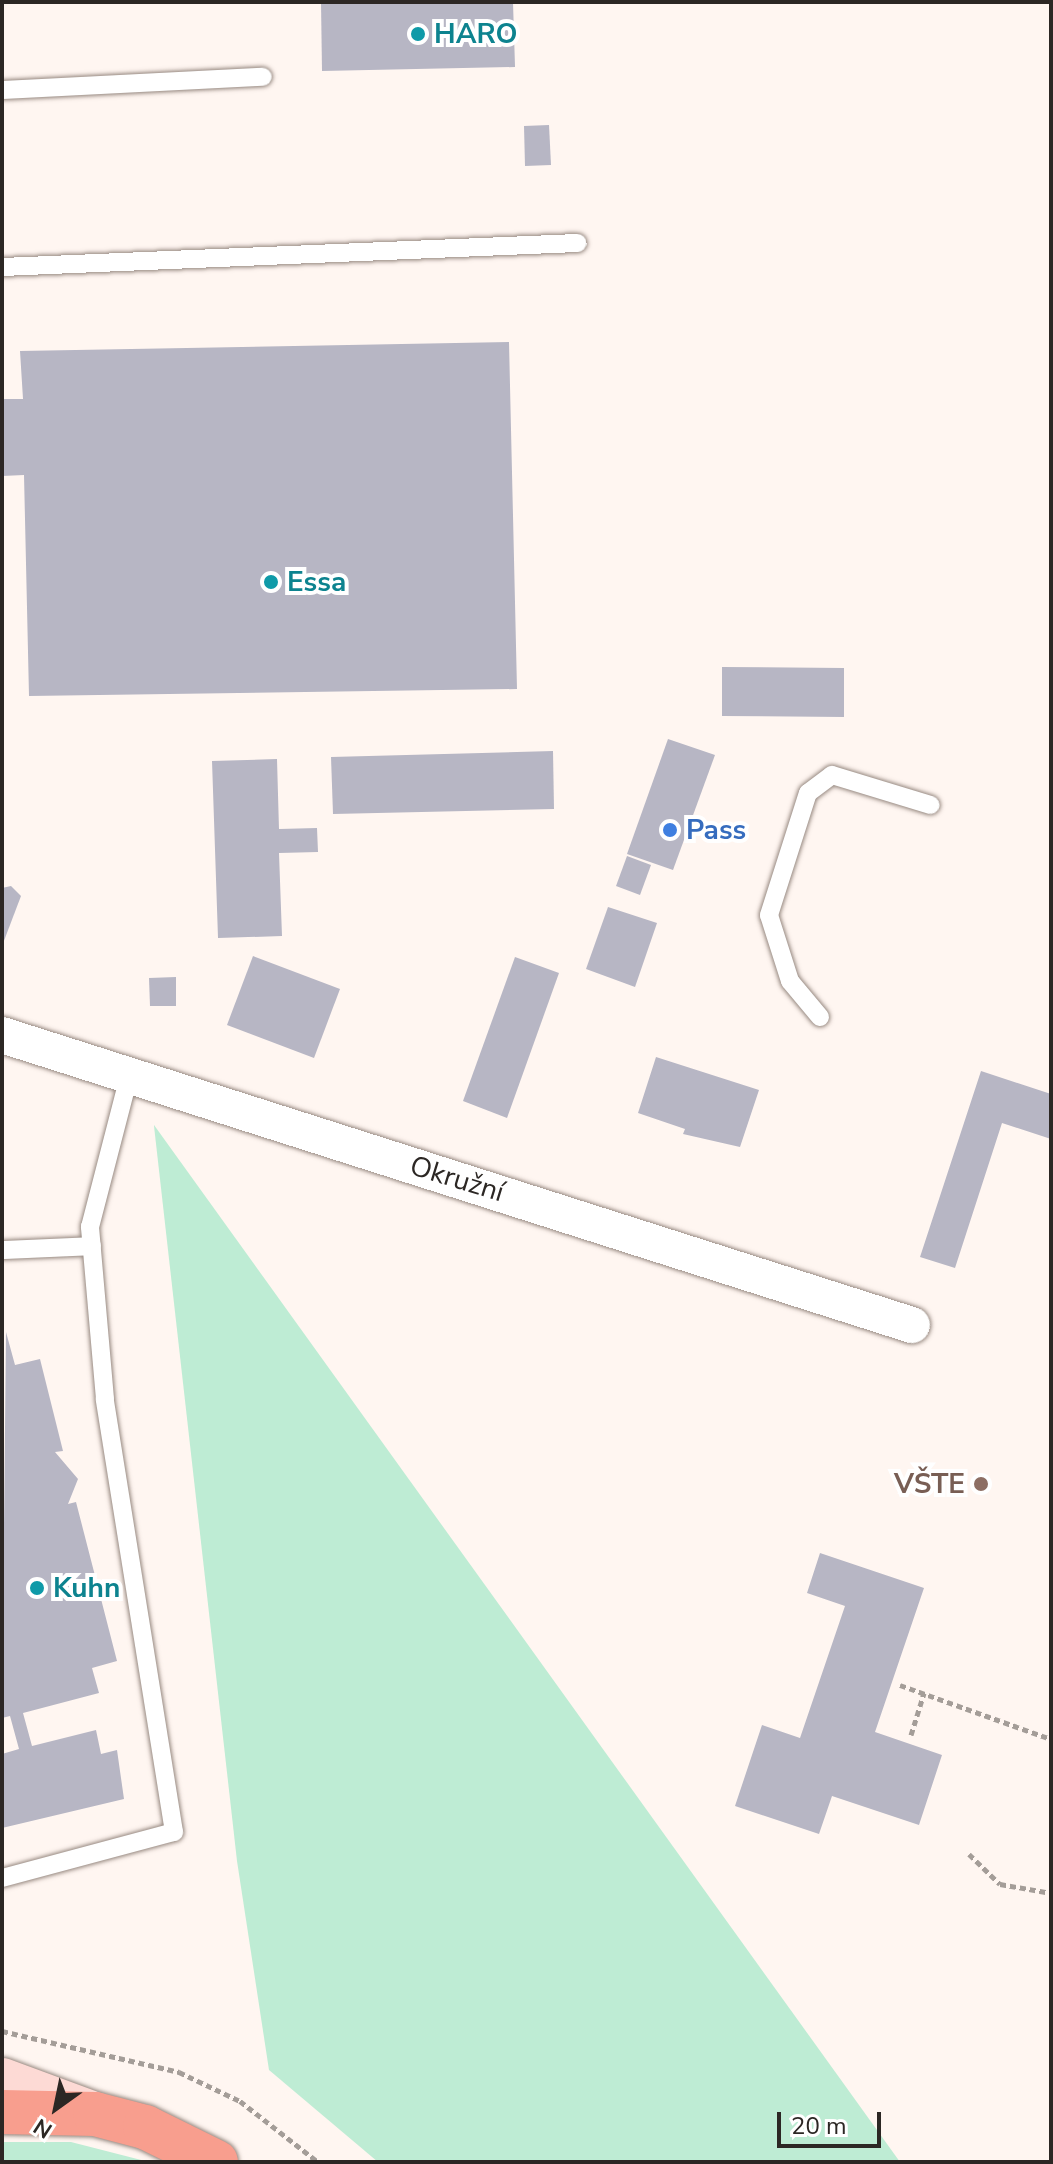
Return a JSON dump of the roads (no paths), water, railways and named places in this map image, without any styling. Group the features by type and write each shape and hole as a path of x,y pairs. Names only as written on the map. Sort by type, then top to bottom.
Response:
{"highway":[{"path":"2,2112 95,2114 145,2127 216,2162"}],"main road":[{"path":"2,2080 95,2114"}],"street":[{"name":"Okružní","path":"2,1035 912,1325"}],"lane":[{"path":"2,90 263,77"},
{"path":"2,267 578,243"},
{"path":"820,1017 790,981 769,915 808,793 832,775 931,805"},
{"path":"2,1878 174,1832 137,1626 90,1227 129,1076"},
{"path":"2,1250 92,1246"}],"place":[{"name":"HARO","path":"418,34"},
{"name":"Essa","path":"271,582"},
{"name":"Pass","path":"670,830"},
{"name":"VŠTE","path":"981,1484"},
{"name":"Kuhn","path":"37,1588"}]}
